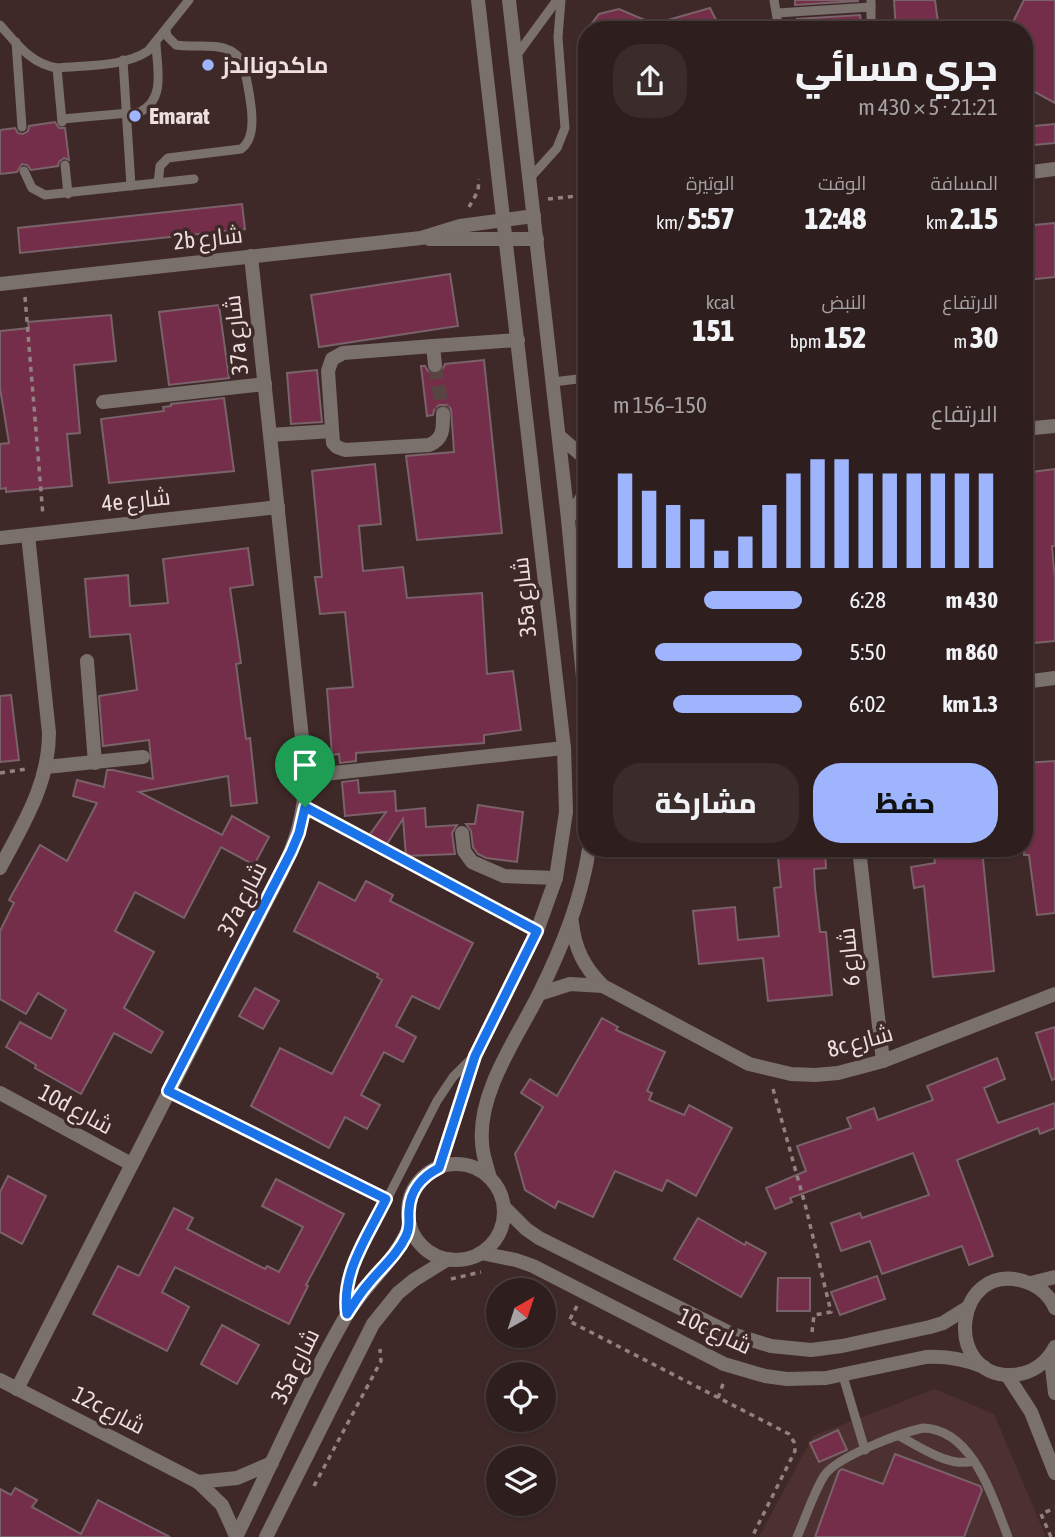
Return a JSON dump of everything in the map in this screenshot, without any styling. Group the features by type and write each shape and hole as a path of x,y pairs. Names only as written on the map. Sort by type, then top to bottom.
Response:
{"street":[{"name":"35a شارع","path":"439,1168 475,1056 537,931 556,878 566,812 564,748 478,0"},
{"path":"509,0 578,625"},
{"path":"1033,172 1055,169"},
{"name":"2b شارع","path":"421,238 451,228 534,216"},
{"name":"2b شارع","path":"0,284 421,238 537,239"},
{"name":"37a شارع","path":"17,1389 291,852 305,807 306,776 251,256"},
{"path":"443,414 443,433 435,443 429,445 345,450 337,447 332,431 328,371 332,359 343,353 518,340"},
{"path":"433,346 435,365"},
{"path":"103,402 265,384"},
{"path":"1033,428 1055,426"},
{"path":"270,435 332,431"},
{"path":"559,436 578,452"},
{"path":"568,519 578,504"},
{"name":"4e شارع","path":"0,538 278,507"},
{"path":"0,868 35,799 46,767 49,733 28,535"},
{"path":"87,661 95,763"},
{"path":"1033,681 1055,678"},
{"path":"306,776 564,748"},
{"path":"46,767 144,757"},
{"path":"462,833 465,855 476,864 504,876 556,878"},
{"path":"491,1178 471,1167 461,1165 439,1168 429,1173 414,1191 410,1202 410,1225 424,1247 435,1255 459,1260 481,1254 492,1245 499,1234 504,1221 504,1207 502,1197 491,1178 482,1143 485,1106 572,923 587,857"},
{"name":"شارع 6","path":"860,857 884,1061"},
{"name":"8c شارع","path":"572,923 580,958 603,986 731,1056 768,1070 815,1075 838,1073 884,1061 1055,994"},
{"name":"8c شارع","path":"539,994 570,984 603,986"},
{"name":"10d شارع","path":"0,1093 131,1164"},
{"name":"10c شارع","path":"504,1207 514,1219 539,1238 732,1334 771,1346 811,1350 930,1327 943,1323 967,1308 973,1297 993,1282 1018,1279 1031,1283"},
{"name":"35a شارع","path":"236,1536 347,1314 401,1246 410,1225"},
{"name":"10c شارع","path":"481,1254 533,1266 724,1364 745,1371 808,1379 843,1376 933,1357 956,1358 1007,1375"},
{"path":"266,1537 373,1324 406,1286 430,1268 448,1259"},
{"path":"1031,1283 1055,1277"},
{"path":"1031,1283 1043,1290 1055,1308"},
{"path":"967,1308 963,1321 964,1334 975,1357 984,1367"},
{"path":"1054,1349 1045,1362 1034,1370 1007,1375 1031,1412 1055,1473"},
{"path":"1054,1349 1052,1367 1055,1393"},
{"name":"12c شارع","path":"0,1380 198,1482 222,1505 236,1536"},
{"path":"198,1482 237,1478 272,1463"}],"lane":[{"path":"0,25 38,63 57,68 123,61 140,56 156,44 189,0"},
{"path":"516,56 559,0"},
{"path":"530,177 557,148 565,128 558,37 559,0"},
{"path":"774,0 778,21"},
{"path":"777,13 871,3 871,21"},
{"path":"158,183 160,166 168,158 241,149 250,141 253,129 244,65 240,57 225,47 176,45 167,36 166,30"},
{"path":"16,42 22,127"},
{"path":"57,68 62,120 140,112 147,108 157,95 156,44"},
{"path":"123,61 131,186"},
{"path":"65,165 68,194"},
{"path":"24,171 27,182 45,195 194,179"},
{"path":"553,382 578,378"},
{"path":"347,1314 345,1291 352,1268 386,1199 444,1088 475,1056"},
{"path":"168,1091 386,1199"},
{"path":"843,1376 865,1450"},
{"path":"797,1537 824,1475 837,1462 923,1428 941,1431 956,1441 974,1461 987,1484 1008,1537"},
{"path":"899,1436 951,1461 962,1464 974,1461"}],"path":[{"path":"467,209 478,191 478,167"},
{"path":"532,200 578,196"},
{"path":"24,281 45,533"},
{"path":"0,772 46,767"},
{"path":"305,807 537,931"},
{"path":"768,1070 831,1312 814,1315 811,1350"},
{"path":"441,1283 487,1271"},
{"path":"584,1292 569,1321 789,1434 795,1451 751,1537"},
{"path":"311,1490 381,1361 379,1342"},
{"path":"718,1398 723,1381 735,1383"},
{"path":"1051,1537 1041,1514 1055,1508"}],"shaded area":[{"path":"935,1389 994,1414 1046,1537 759,1537 813,1436"}],"building":[{"path":"795,0 858,0 858,1 795,5"},
{"path":"894,0 935,0 938,21 895,21"},
{"path":"1024,0 1055,0 1055,103 1033,91 1033,21 1014,21"},
{"path":"710,8 716,21 664,21"},
{"path":"619,9 647,21 594,21 599,14"},
{"path":"860,15 861,21 797,21"},
{"path":"55,122 59,128 65,128 69,160 64,158 58,166 31,170 22,164 17,172 0,174 0,130 15,128 18,133 23,134 28,131 29,126"},
{"path":"1055,124 1055,143 1033,145 1033,126"},
{"path":"242,204 245,229 20,253 18,228"},
{"path":"1055,223 1055,277 1033,279 1033,225"},
{"path":"450,274 458,326 319,347 311,295"},
{"path":"219,305 229,378 169,385 159,312"},
{"path":"111,315 116,361 74,365 80,433 67,434 72,486 6,492 6,488 0,489 0,444 9,443 0,388 0,331 29,328 28,322"},
{"path":"484,360 502,533 417,540 406,456 454,452 451,409 447,405 439,405 433,415 427,416 421,366 425,366 435,375 441,372 445,364"},
{"path":"317,370 322,422 291,424 287,373"},
{"path":"224,398 234,471 109,483 101,419 164,411 163,407 171,404"},
{"path":"375,464 381,524 359,526 363,571 403,567 407,598 482,593 487,674 513,671 521,730 484,735 484,743 356,753 356,761 340,763 339,754 332,755 327,689 353,687 345,612 320,614 315,577 322,577 312,471"},
{"path":"1055,469 1055,546 1052,546 1055,641 1033,643 1033,472"},
{"path":"248,548 253,585 230,588 241,663 236,664 246,739 250,738 257,803 231,806 228,776 139,792 222,835 232,816 269,837 254,865 221,847 184,918 135,892 115,931 154,952 124,1008 163,1032 151,1053 114,1033 81,1094 35,1068 36,1065 6,1047 20,1022 51,1039 66,1010 38,993 26,1014 0,999 0,931 14,903 9,900 40,845 67,861 97,803 73,796 77,780 104,787 107,770 153,779 149,740 103,746 99,696 137,690 130,634 90,637 85,579 128,575 130,606 168,603 163,559"},
{"path":"11,695 19,760 0,762 0,696"},
{"path":"1055,761 1055,913 1037,915 1029,857 1033,857 1033,762"},
{"path":"358,780 359,793 395,791 396,811 425,808 426,827 457,825 452,833 455,854 406,856 403,819 385,847 368,837 386,812 345,816 342,782"},
{"path":"478,805 523,812 517,862 486,858 478,854 473,847 471,831 466,824 475,824"},
{"path":"778,857 825,857 826,868 814,869 820,932 826,932 832,995 768,1001 763,958 699,964 693,911 735,907 738,940 779,936 774,888 781,887"},
{"path":"934,857 983,857 994,971 933,977 924,886 914,888 911,867 935,863"},
{"path":"366,881 393,895 390,901 473,943 439,1009 412,996 396,1026 416,1037 403,1062 384,1052 361,1095 380,1105 367,1129 345,1117 329,1148 251,1106 280,1048 332,1074 382,980 377,977 378,974 294,931 319,882 355,901"},
{"path":"255,988 279,1001 263,1029 239,1016"},
{"path":"602,1018 618,1027 616,1030 665,1052 647,1091 652,1093 649,1100 684,1115 689,1105 732,1128 696,1196 667,1180 662,1191 615,1171 593,1217 558,1201 555,1208 525,1190 515,1154 543,1107 521,1093 530,1079 557,1096"},
{"path":"1055,1027 1055,1079 1052,1080 1036,1033"},
{"path":"997,1058 1005,1079 984,1088 998,1123 1055,1103 1055,1128 1040,1134 1038,1128 957,1160 993,1256 969,1265 962,1246 882,1274 870,1241 841,1251 831,1223 860,1213 862,1218 929,1195 913,1153 790,1198 792,1202 775,1209 766,1188 806,1171 797,1146 851,1128 847,1118 874,1108 878,1120 933,1100 927,1086"},
{"path":"8,1176 46,1196 22,1244 0,1232 0,1192"},
{"path":"276,1179 344,1214 306,1285 308,1286 289,1324 175,1267 162,1292 189,1307 167,1351 93,1314 118,1266 139,1276 174,1208 193,1218 187,1229 265,1269 267,1266 279,1272 303,1227 262,1206"},
{"path":"698,1218 745,1245 746,1242 766,1253 741,1297 674,1259"},
{"path":"877,1276 885,1299 840,1315 831,1292"},
{"path":"778,1278 810,1278 810,1311 777,1311"},
{"path":"222,1325 259,1345 237,1384 201,1364"},
{"path":"838,1430 847,1450 819,1462 810,1443"},
{"path":"895,1454 980,1486 982,1490 964,1537 815,1537 839,1471 842,1469 883,1484"},
{"path":"15,1488 37,1500 32,1507 81,1534 98,1500 170,1537 0,1537 0,1489 11,1495"}],"tunnel":[{"path":"435,365 443,414"}],"place":[{"name":"ماكدونالدز","path":"208,65"},
{"name":"Emarat","path":"135,116"}],"route":[{"path":"305,807 537,931 475,1056 439,1168 420,1181 414,1191 406,1236 394,1256 370,1281 347,1314 345,1291 348,1279 386,1199 168,1091 291,852 305,807"}]}
